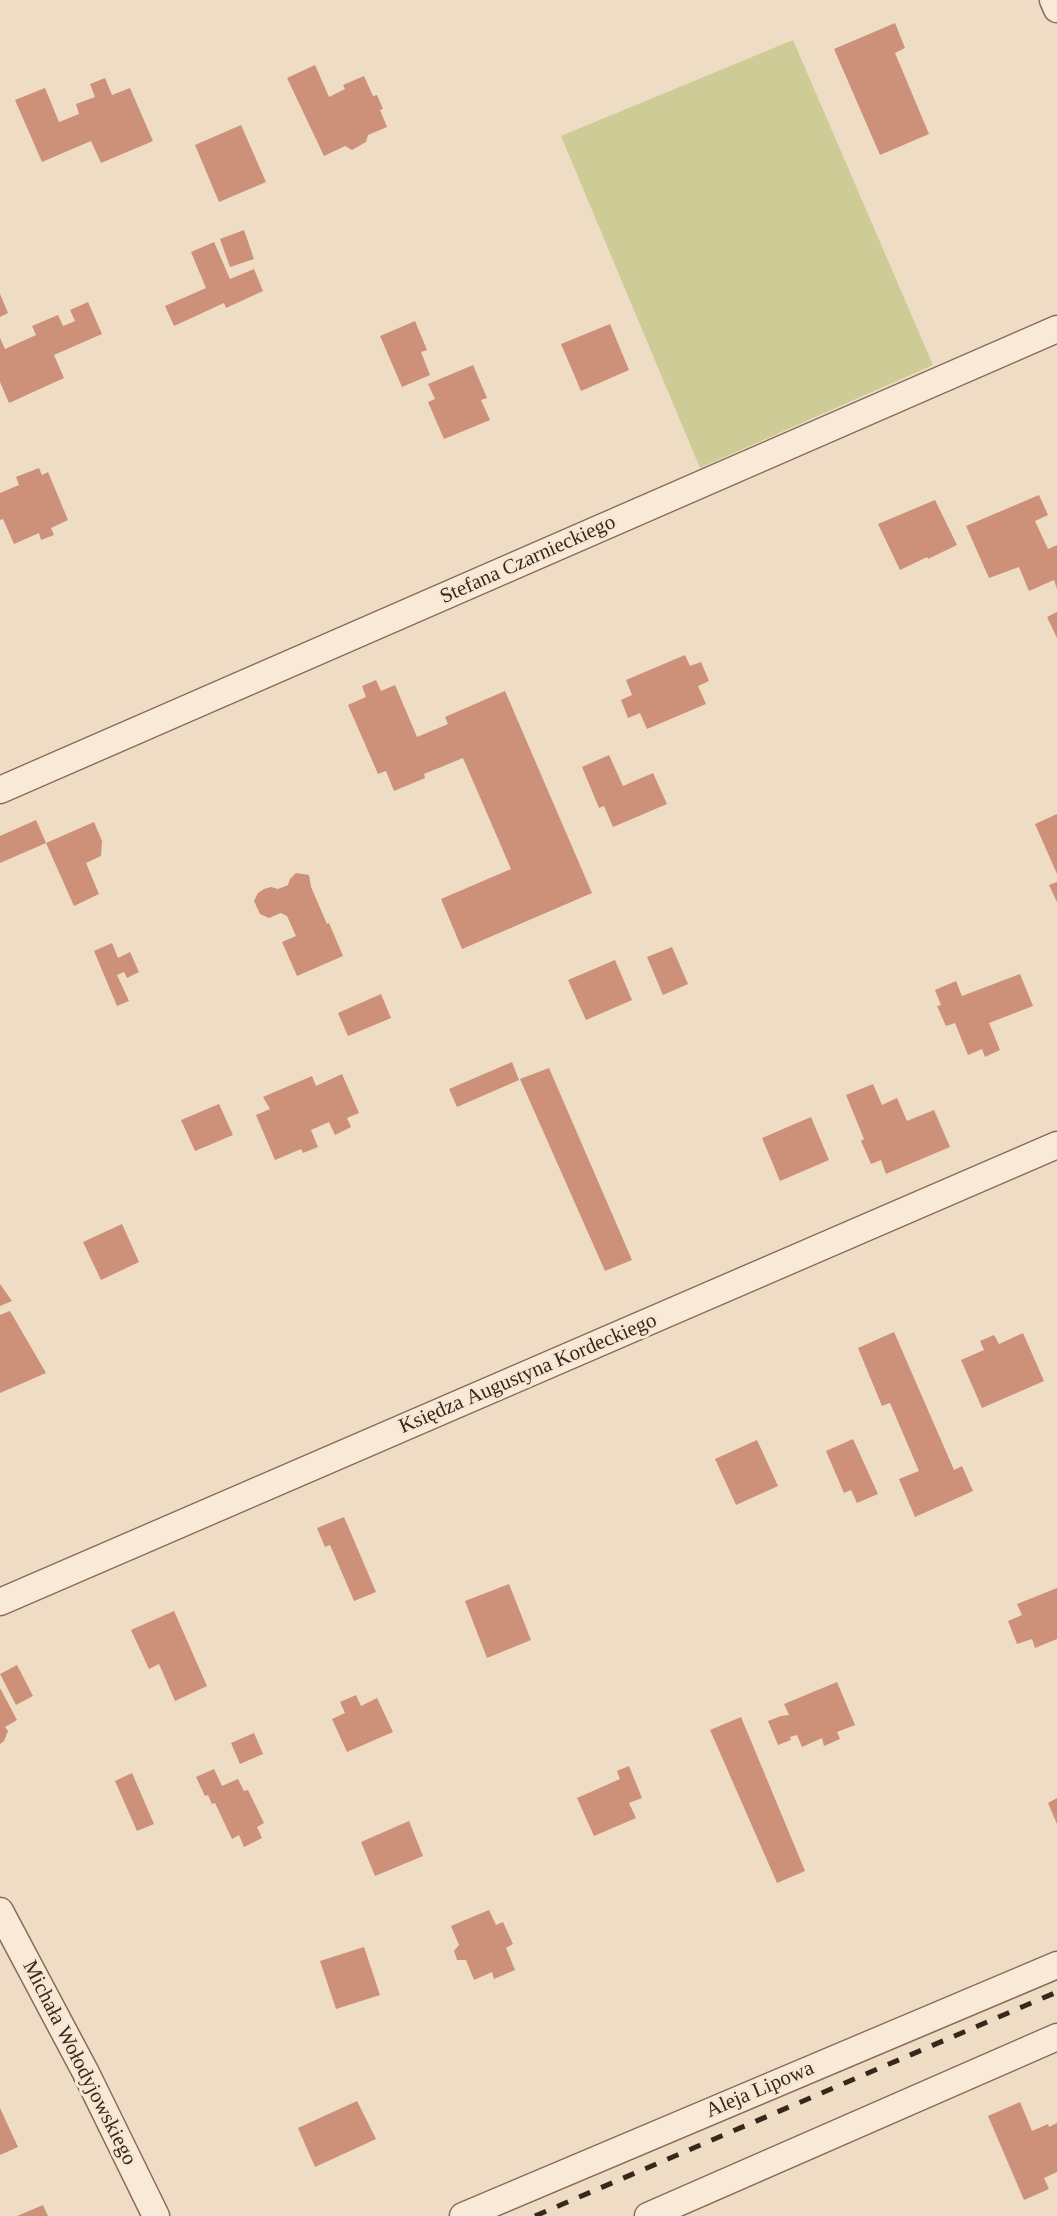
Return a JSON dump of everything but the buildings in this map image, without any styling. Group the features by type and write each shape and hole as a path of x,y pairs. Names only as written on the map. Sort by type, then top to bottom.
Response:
{"street":[{"path":"1053,0 1057,9"},
{"name":"Stefana Czarnieckiego","path":"0,790 1057,329"},
{"name":"Księdza Augustyna Kordeckiego","path":"0,1602 1057,1145"},
{"name":"Michała Wołodyjowskiego","path":"0,1911 86,2073 156,2216"},
{"name":"Aleja Lipowa","path":"463,2216 1057,1965"},
{"path":"648,2216 1057,2037"}],"shaded area":[{"path":"793,40 933,365 700,468 561,136"}],"railway":[{"path":"535,2216 1057,1992"}]}
